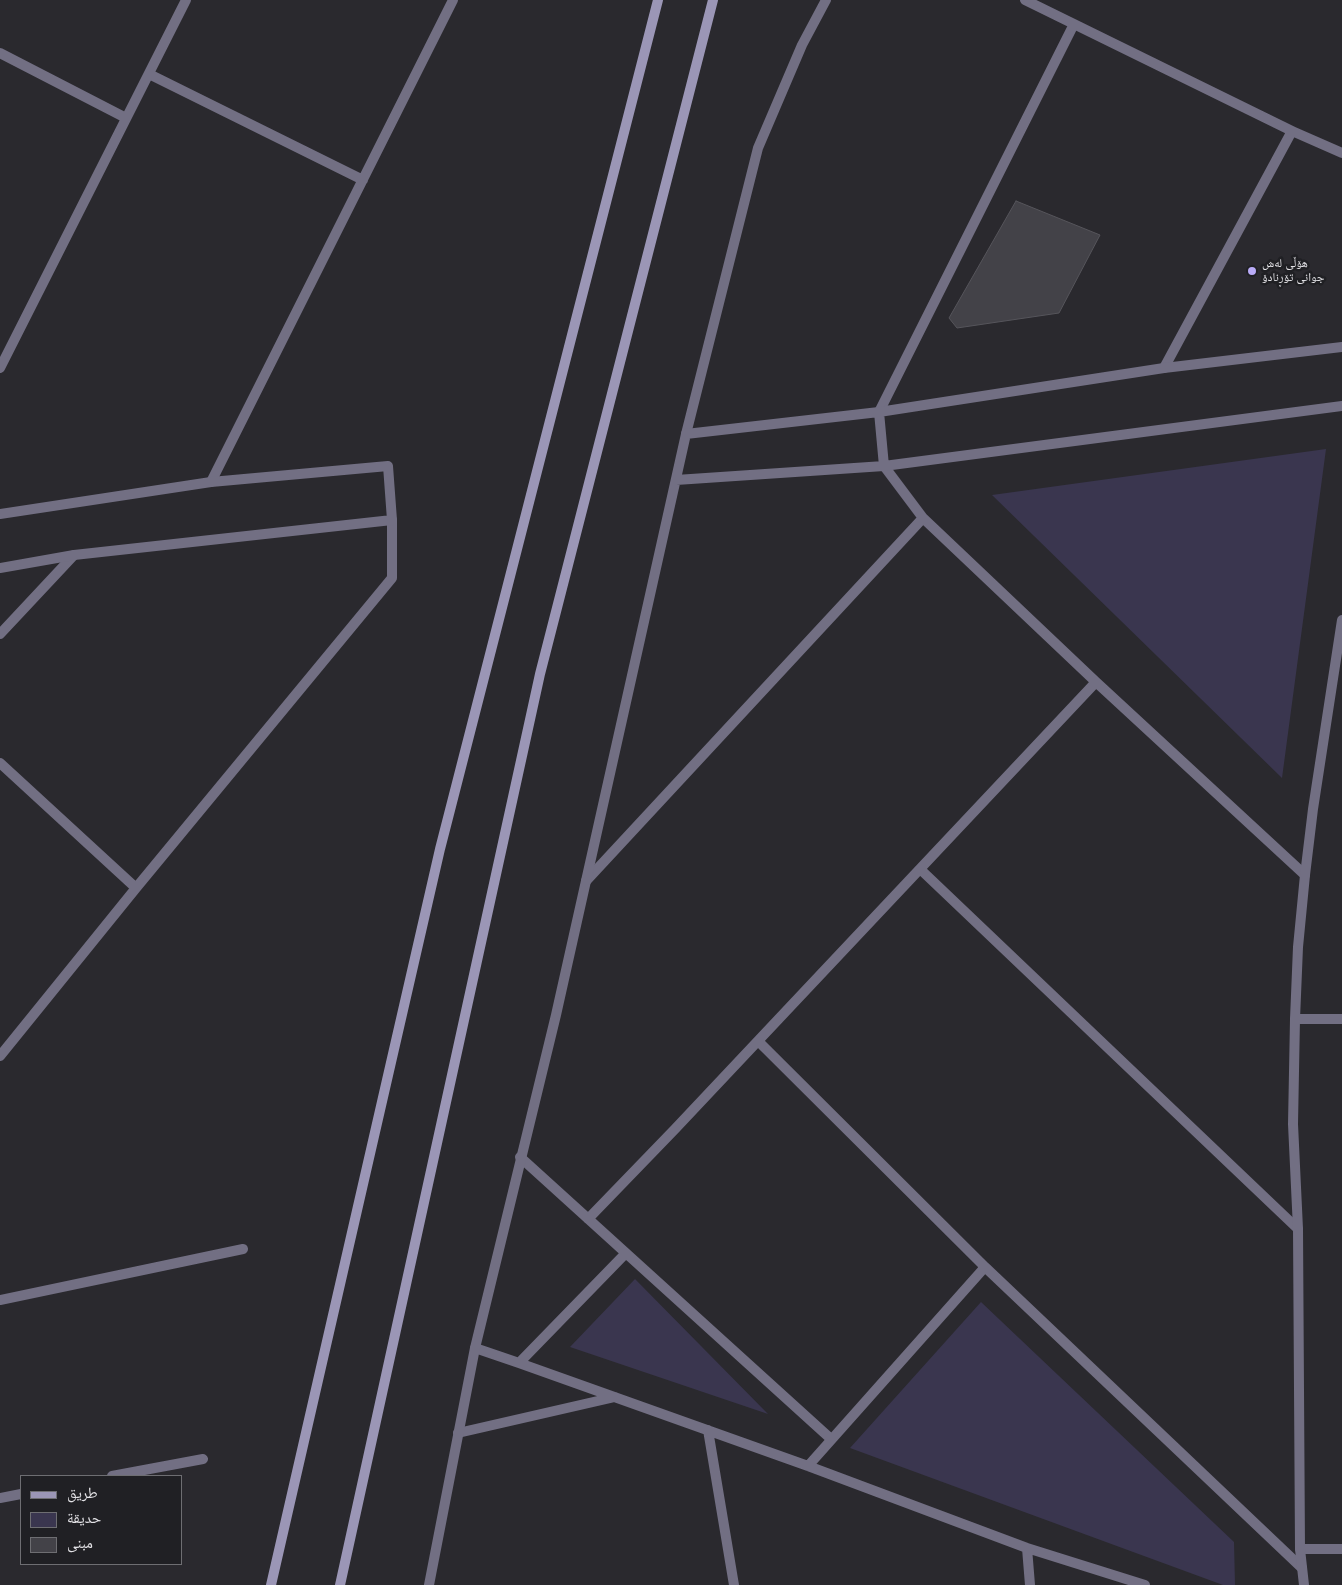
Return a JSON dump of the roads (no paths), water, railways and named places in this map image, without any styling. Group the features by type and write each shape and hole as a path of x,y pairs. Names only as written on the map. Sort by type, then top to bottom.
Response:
{"main road":[{"path":"271,1585 440,849 658,0"},
{"path":"340,1585 540,674 713,0"}],"street":[{"path":"0,368 186,0"},
{"path":"211,482 454,0"},
{"path":"429,1585 474,1348 556,1015 686,434 758,148 802,46 826,0"},
{"path":"1025,0 1292,131 1342,153"},
{"path":"1074,24 879,412 884,466 923,518 1096,682 1305,875"},
{"path":"0,53 126,118"},
{"path":"148,74 362,180"},
{"path":"1164,368 1292,131"},
{"path":"686,434 879,412 1164,368 1342,347"},
{"path":"676,480 884,466 1342,406"},
{"path":"0,514 211,482 388,466 392,520 392,578 0,1056"},
{"path":"586,881 923,518"},
{"path":"0,568 74,555 392,520"},
{"path":"0,634 74,555"},
{"path":"1304,1585 1300,1549 1298,1228 1294,1124 1295,1019 1298,947 1305,875 1313,809 1342,620"},
{"path":"588,1219 1096,682"},
{"path":"0,763 136,888"},
{"path":"920,869 1298,1228"},
{"path":"1295,1019 1342,1019"},
{"path":"758,1041 985,1267 1302,1568"},
{"path":"520,1157 831,1440"},
{"path":"0,1300 243,1249"},
{"path":"519,1362 626,1253"},
{"path":"808,1466 985,1267"},
{"path":"474,1348 519,1362 808,1466 1026,1548 1145,1585"},
{"path":"458,1434 616,1397"},
{"path":"708,1430 734,1585"},
{"path":"117,1475 203,1459"},
{"path":"0,1498 20,1494"},
{"path":"1026,1548 1030,1585"},
{"path":"1300,1549 1342,1549"}],"place":[{"name":"ھۆڵی لەش جوانی تۆڕنادۆ","path":"1252,271"}]}
